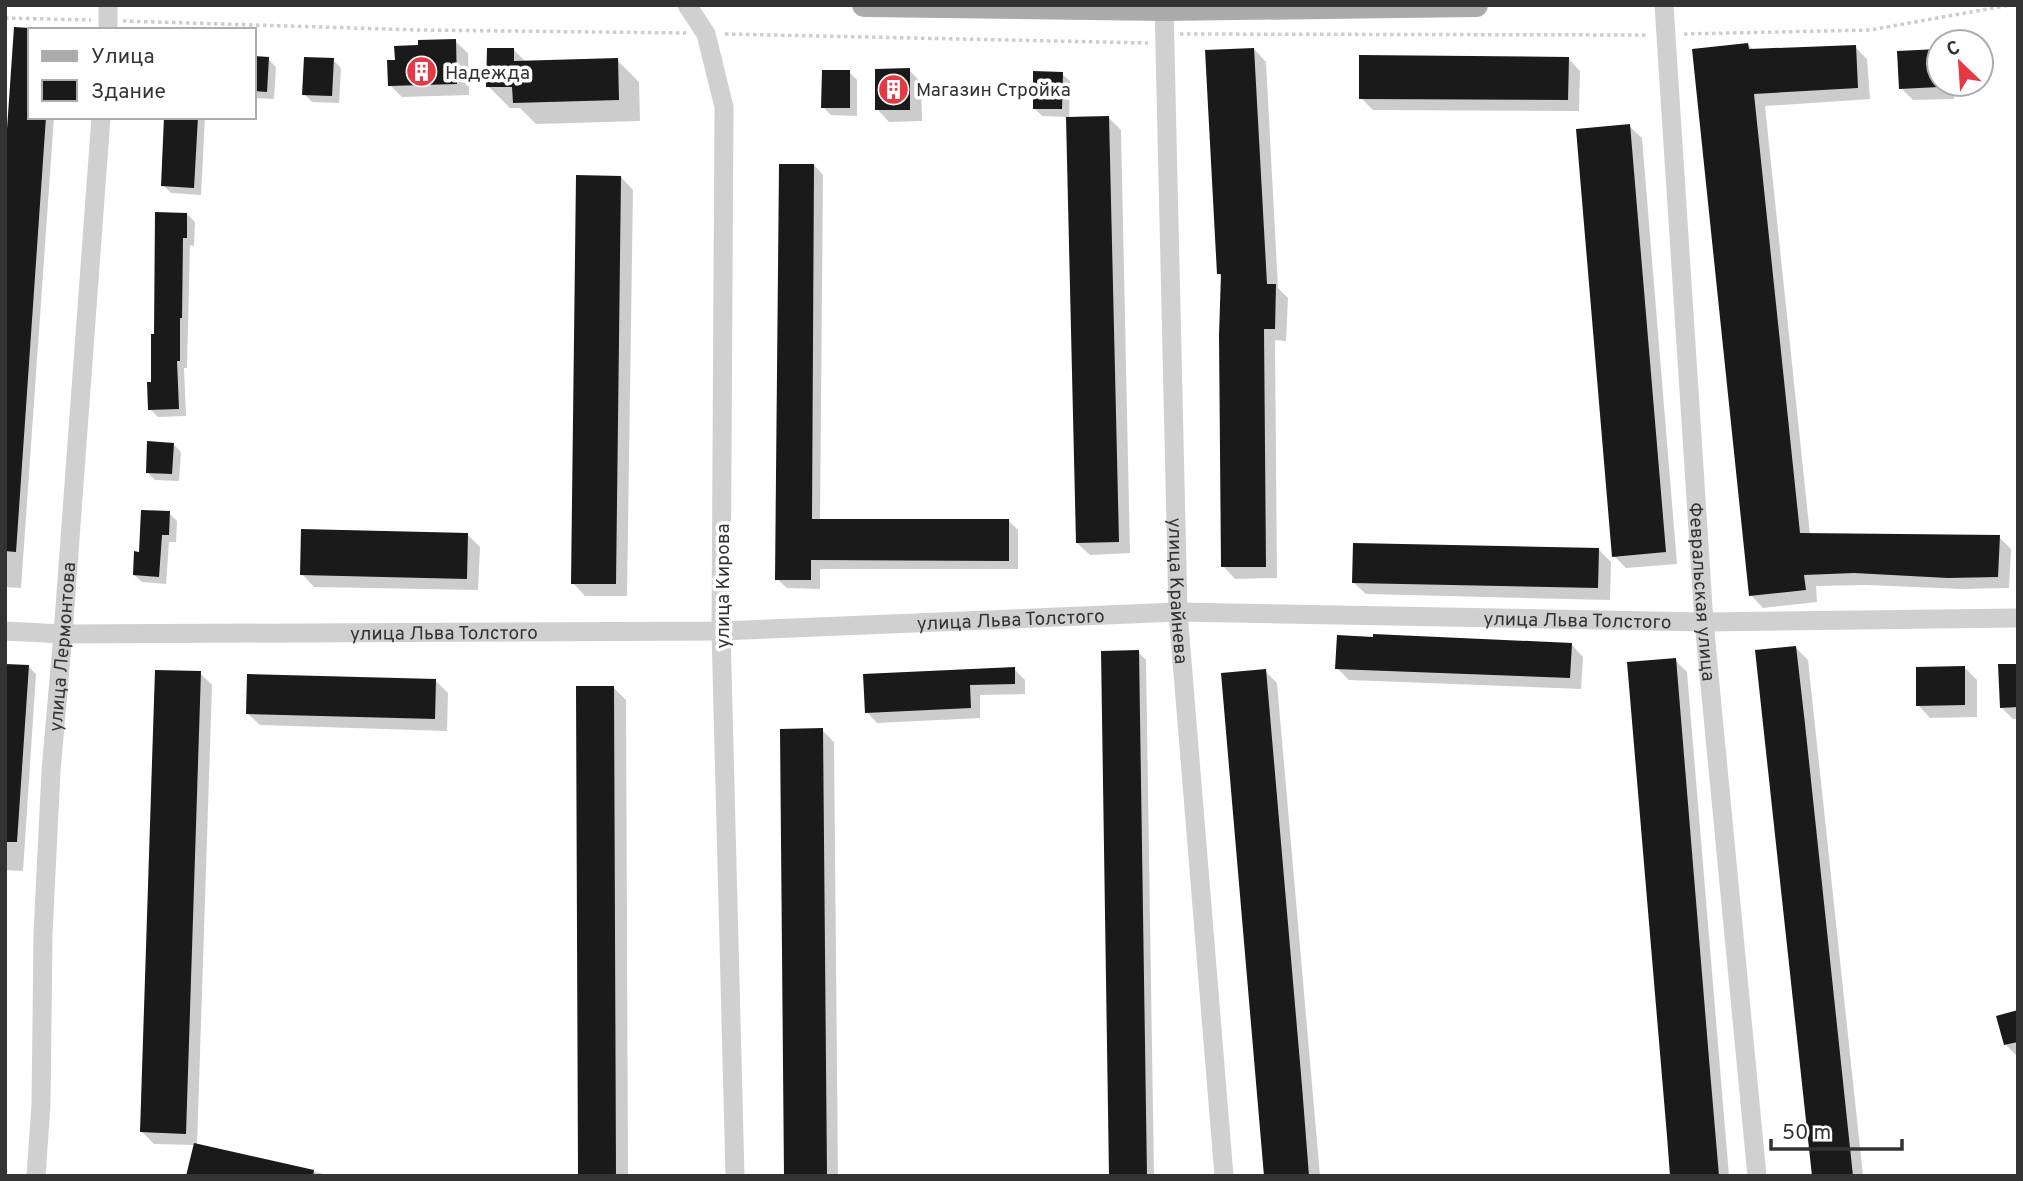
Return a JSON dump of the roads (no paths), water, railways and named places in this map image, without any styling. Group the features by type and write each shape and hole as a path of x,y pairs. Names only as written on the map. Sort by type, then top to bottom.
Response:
{"main road":[{"path":"864,5 1476,5"}],"street":[{"name":"улица Кирова","path":"687,5 706,34 724,107 721,632 735,1176"},
{"name":"Февральская улица","path":"1664,5 1704,622 1757,1176"},
{"name":"улица Крайнева","path":"1164,7 1178,612 1224,1176"},
{"name":"улица Лермонтова","path":"36,1176 41,1105 43,934 51,771 64,634 101,119"},
{"name":"улица Льва Толстого","path":"5,631 64,634 721,632 1178,612 1704,622 2018,618"}],"place":[{"name":"Надежда","path":"422,72"},
{"name":"Магазин Стройка","path":"893,89"}]}
